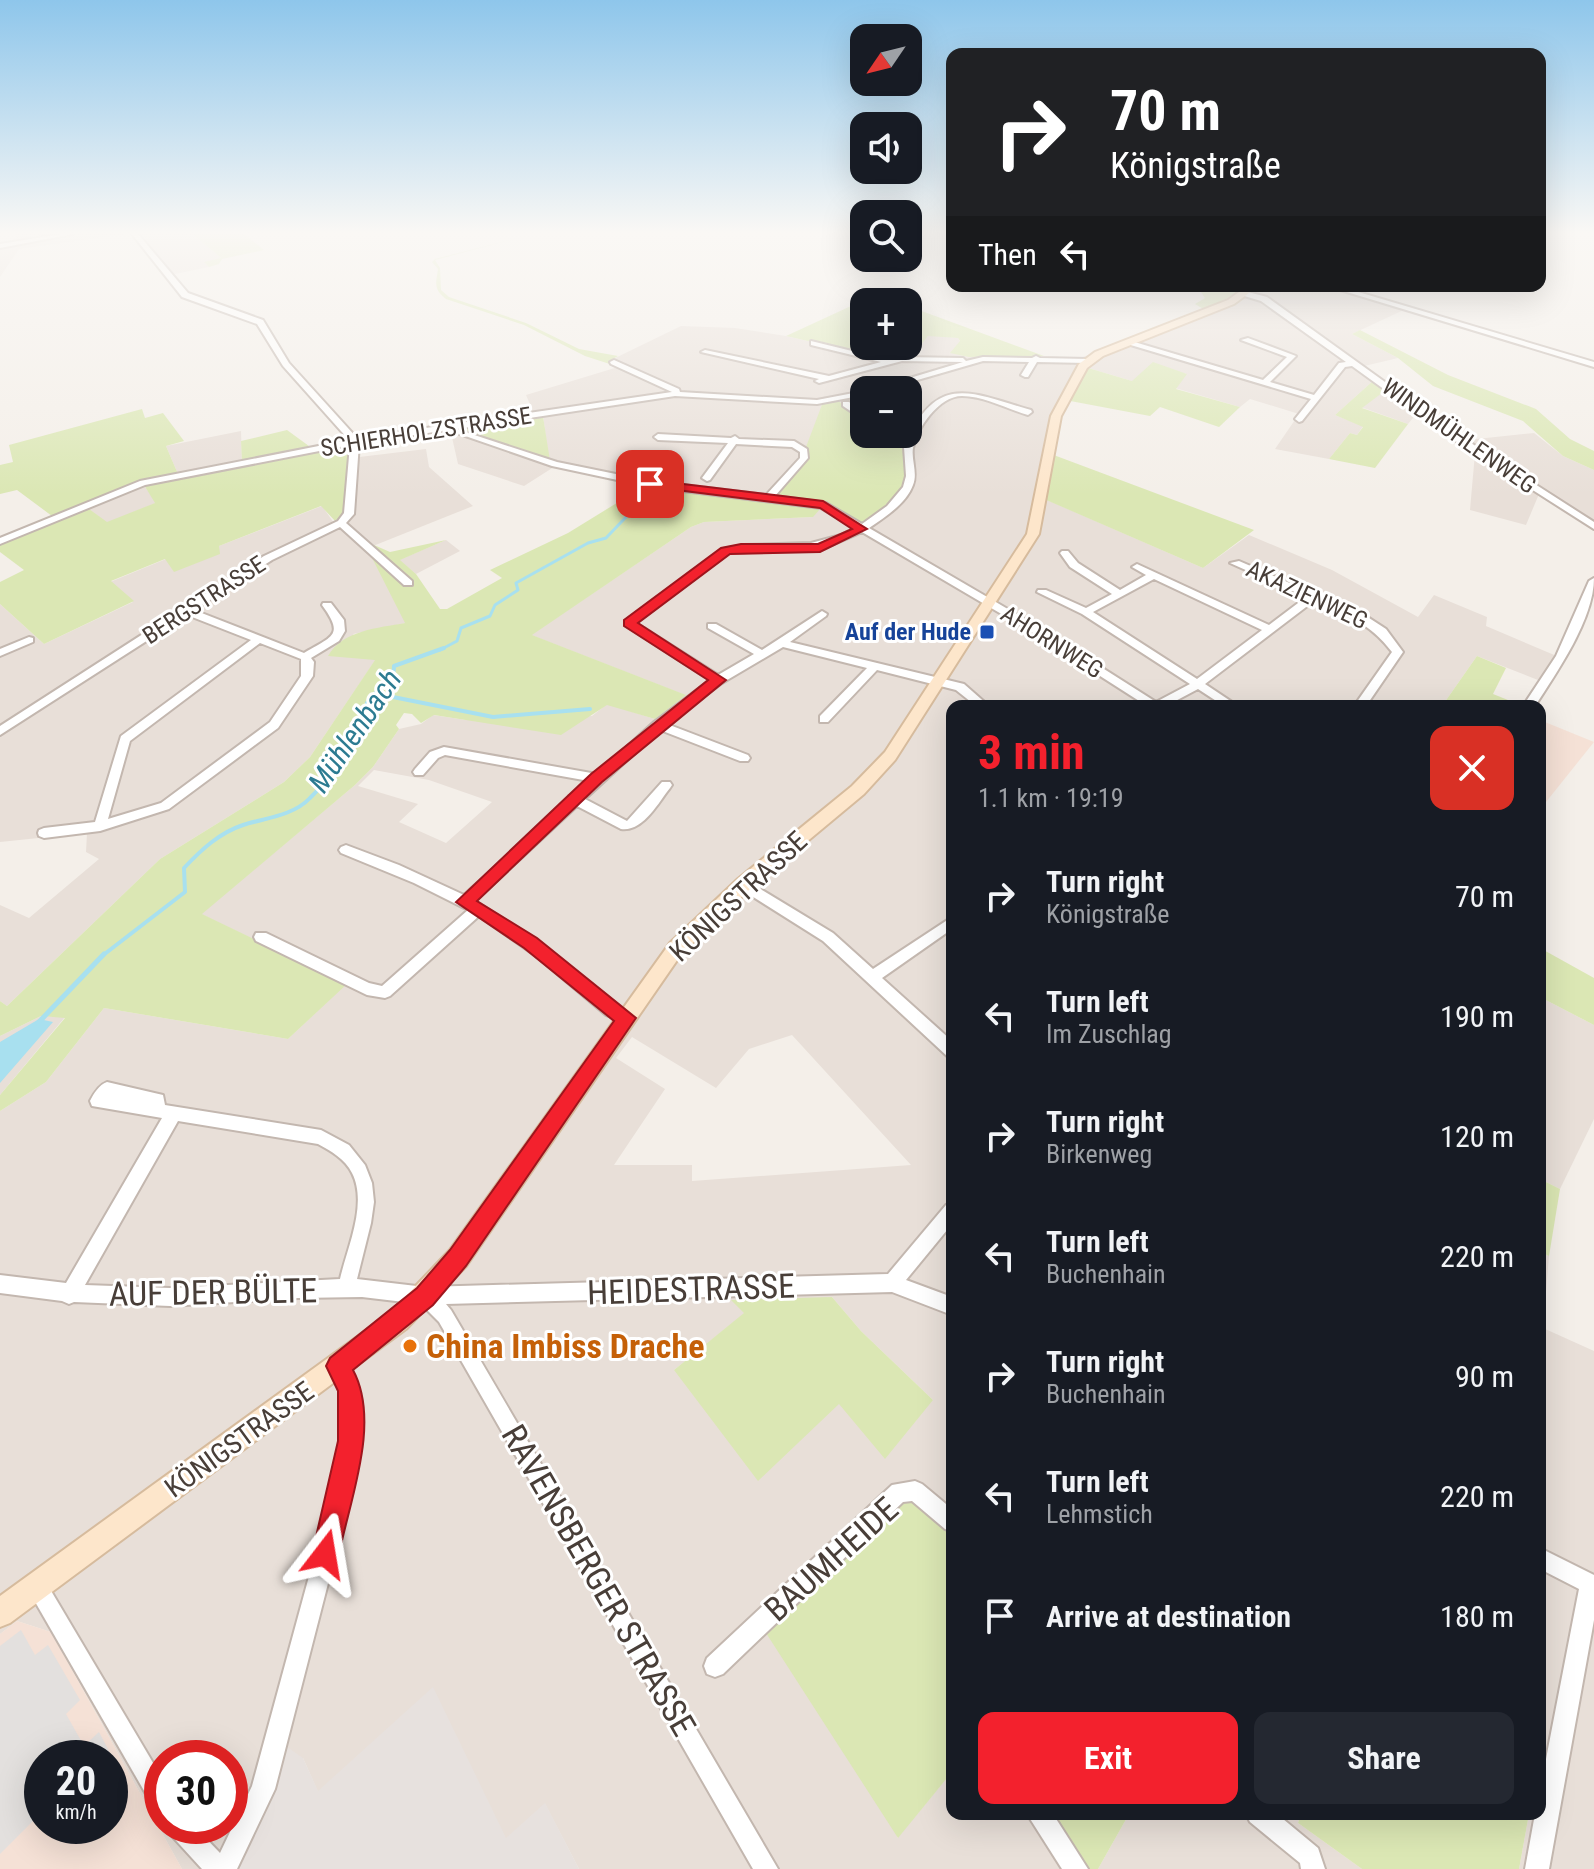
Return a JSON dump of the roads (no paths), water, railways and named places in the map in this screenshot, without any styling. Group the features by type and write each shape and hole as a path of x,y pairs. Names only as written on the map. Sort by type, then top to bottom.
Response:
{"main road":[{"path":"1088,361 1176,321"},
{"name":"KÖNIGSTRASSE","path":"0,1613 338,1366 425,1296 458,1258 676,948 744,884 858,790 890,756 1033,534 1056,416 1068,390 1088,361"}],"street":[{"path":"258,321 286,364 355,441 349,514 341,523 408,583"},
{"name":"WINDMÜHLENWEG","path":"1295,321 1457,438 1594,526"},
{"path":"1448,321 1594,365"},
{"path":"1245,340 1292,356 1264,383"},
{"path":"814,343 887,361"},
{"path":"1128,343 1316,398"},
{"path":"705,352 832,379"},
{"path":"819,381 887,361 953,358 969,362"},
{"path":"1025,375 1036,358"},
{"path":"922,376 969,362 1036,358 1088,361"},
{"path":"614,362 676,391 675,394"},
{"path":"1299,419 1342,365 1354,363"},
{"path":"922,425 931,410 960,393 1028,412"},
{"name":"SCHIERHOLZSTRASSE","path":"0,541 143,483 355,441 675,394 817,402 850,396"},
{"path":"846,404 850,407"},
{"name":"AHORNWEG","path":"451,429 574,468 650,484 823,505 1146,700"},
{"path":"658,437 794,444 804,451 804,458 770,497"},
{"path":"707,478 735,439"},
{"path":"718,680 629,623 726,551 741,548 820,548 861,529 905,492 911,476 909,448"},
{"name":"BERGSTRASSE","path":"0,731 189,612 268,558 341,523"},
{"path":"1065,553 1074,565 1118,593"},
{"name":"AKAZIENWEG","path":"1235,563 1375,626 1398,652 1364,700"},
{"path":"1137,567 1269,629"},
{"path":"1086,612 1154,575"},
{"path":"1533,700 1562,656 1594,581"},
{"path":"1042,592 1086,612 1195,686 1221,700"},
{"path":"1168,700 1195,686 1313,597"},
{"path":"305,657 335,639 340,631 339,620 327,605"},
{"path":"44,833 100,826 165,806 274,725 307,676 308,662 305,657 189,612"},
{"path":"261,937 367,989 385,992 596,778 658,725 718,680 763,655 822,614"},
{"path":"712,626 763,655"},
{"path":"0,653 29,640"},
{"path":"100,826 125,739 258,640"},
{"path":"781,643 960,687 976,700"},
{"path":"824,719 874,667"},
{"path":"658,725 744,758"},
{"path":"419,772 434,755 444,751 596,778"},
{"path":"573,799 626,826 633,824 666,785"},
{"path":"346,850 404,872 471,906 531,943 611,1011 627,1018"},
{"path":"744,884 828,937 946,1045"},
{"path":"874,976 946,926"},
{"path":"69,1295 165,1113 321,1137 342,1146 360,1166 367,1194 346,1289"},
{"path":"892,1283 946,1218"},
{"name":"HEIDESTRASSE","path":"425,1296 892,1283 946,1304"},
{"name":"AUF DER BÜLTE","path":"0,1284 69,1295 171,1297 392,1289 425,1296"},
{"name":"RAVENSBERGER STRASSE","path":"425,1296 445,1316 766,1869"},
{"path":"225,1869 263,1789 333,1525 350,1441 350,1389 338,1366"},
{"name":"BAUMHEIDE","path":"715,1666 899,1492 915,1491 946,1517"},
{"path":"1537,1869 1592,1585 1546,1561"},
{"path":"37,1586 144,1769"},
{"path":"1043,1820 1076,1869"},
{"path":"1265,1820 1312,1863"},
{"path":"195,1844 218,1869"}],"water":[{"path":"39,1019 53,1022 0,1083 0,1042"}],"waterway":[{"name":"Mühlenbach","path":"443,648 457,641 461,628 490,616 495,605 518,590 516,583 588,543 606,538 627,516 652,502 656,491"},
{"name":"Mühlenbach","path":"368,703 382,687 393,681 394,666 443,648"},
{"path":"368,703 393,697 493,717 590,709"},
{"name":"Mühlenbach","path":"102,956 185,892 184,868 211,843 234,828 287,813 310,798 342,761 368,703"},
{"name":"Mühlenbach","path":"38,1023 102,956"}],"place":[{"name":"Auf der Hude","path":"987,632"},
{"name":"China Imbiss Drache","path":"410,1346"}]}
